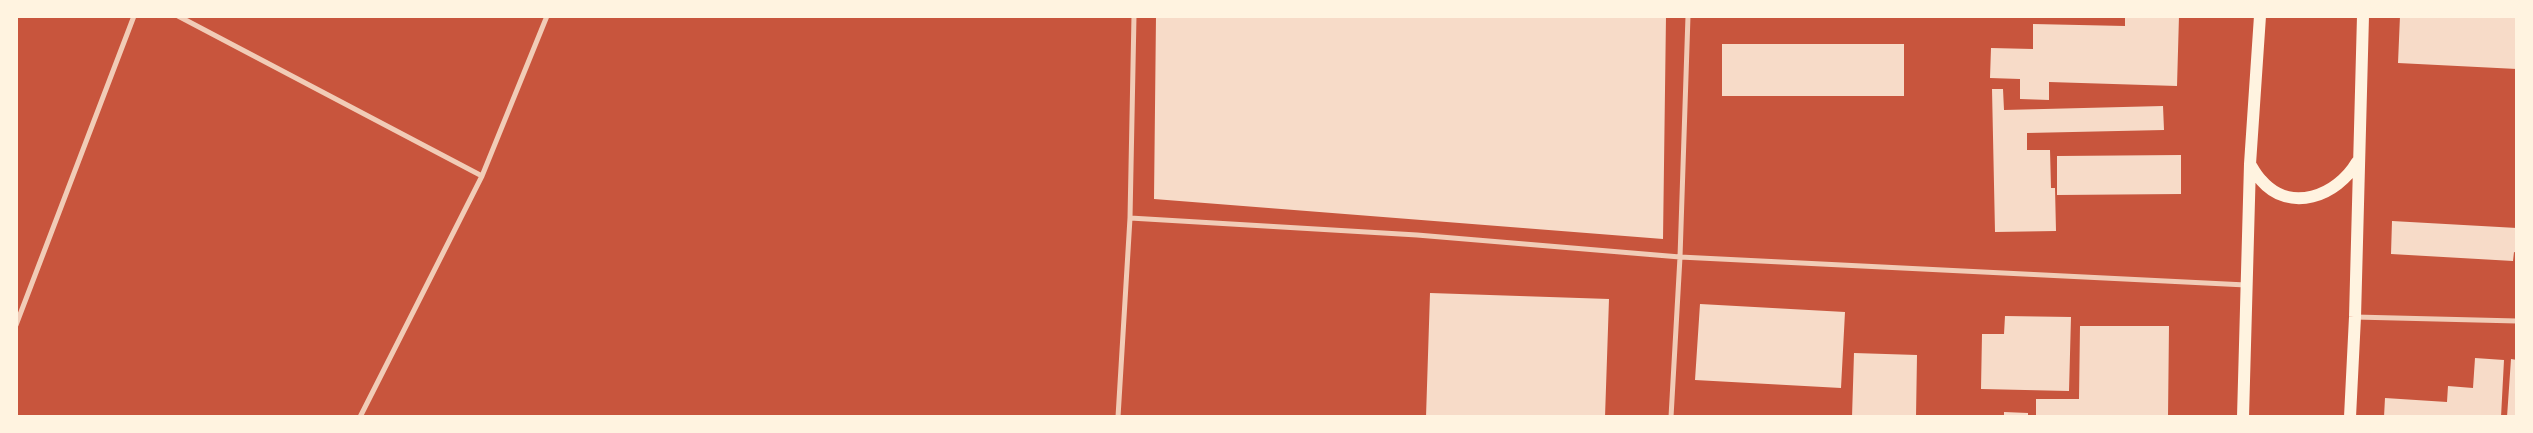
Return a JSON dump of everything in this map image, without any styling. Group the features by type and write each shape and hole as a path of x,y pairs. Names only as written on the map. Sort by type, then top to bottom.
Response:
{"main road":[{"path":"2243,417 2250,164 2260,16"},
{"path":"2350,417 2355,318 2363,16"},
{"path":"2250,164 2261,180 2274,190 2288,196 2304,198 2324,194 2342,184 2358,162"}],"street":[{"path":"16,325 134,16"},
{"path":"178,16 482,176"},
{"path":"360,417 482,176 546,16"},
{"path":"1118,417 1130,218 1134,16"},
{"path":"1671,417 1680,256 1688,16"},
{"path":"1130,218 1417,235 1680,256 2247,285"},
{"path":"2355,318 2517,321"}],"building":[{"path":"1156,16 1666,16 1663,239 1154,199"},
{"path":"2125,16 2179,16 2177,86 2049,82 2049,100 2020,99 2020,79 1990,78 1991,48 2033,49 2033,24 2125,26"},
{"path":"2400,16 2517,16 2517,69 2398,63"},
{"path":"1722,44 1904,44 1904,96 1722,96"},
{"path":"1992,89 2003,89 2004,110 2163,106 2164,130 2027,133 2027,150 2050,150 2051,188 2055,188 2056,231 1995,232"},
{"path":"2181,155 2181,194 2057,195 2057,156"},
{"path":"2392,221 2517,228 2517,253 2514,252 2513,261 2391,254"},
{"path":"1430,293 1609,299 1605,417 1426,417"},
{"path":"1700,304 1845,312 1841,388 1695,380"},
{"path":"2005,316 2071,317 2069,391 1981,389 1982,334 2004,334"},
{"path":"2080,326 2169,326 2168,417 2036,417 2036,399 2079,399"},
{"path":"1854,353 1917,355 1916,417 1852,417"},
{"path":"2475,358 2504,360 2501,417 2384,417 2385,398 2447,402 2448,386 2473,388"},
{"path":"2511,359 2517,360 2517,417 2507,417"},
{"path":"2004,412 2028,413 2028,417 2004,417"}]}
